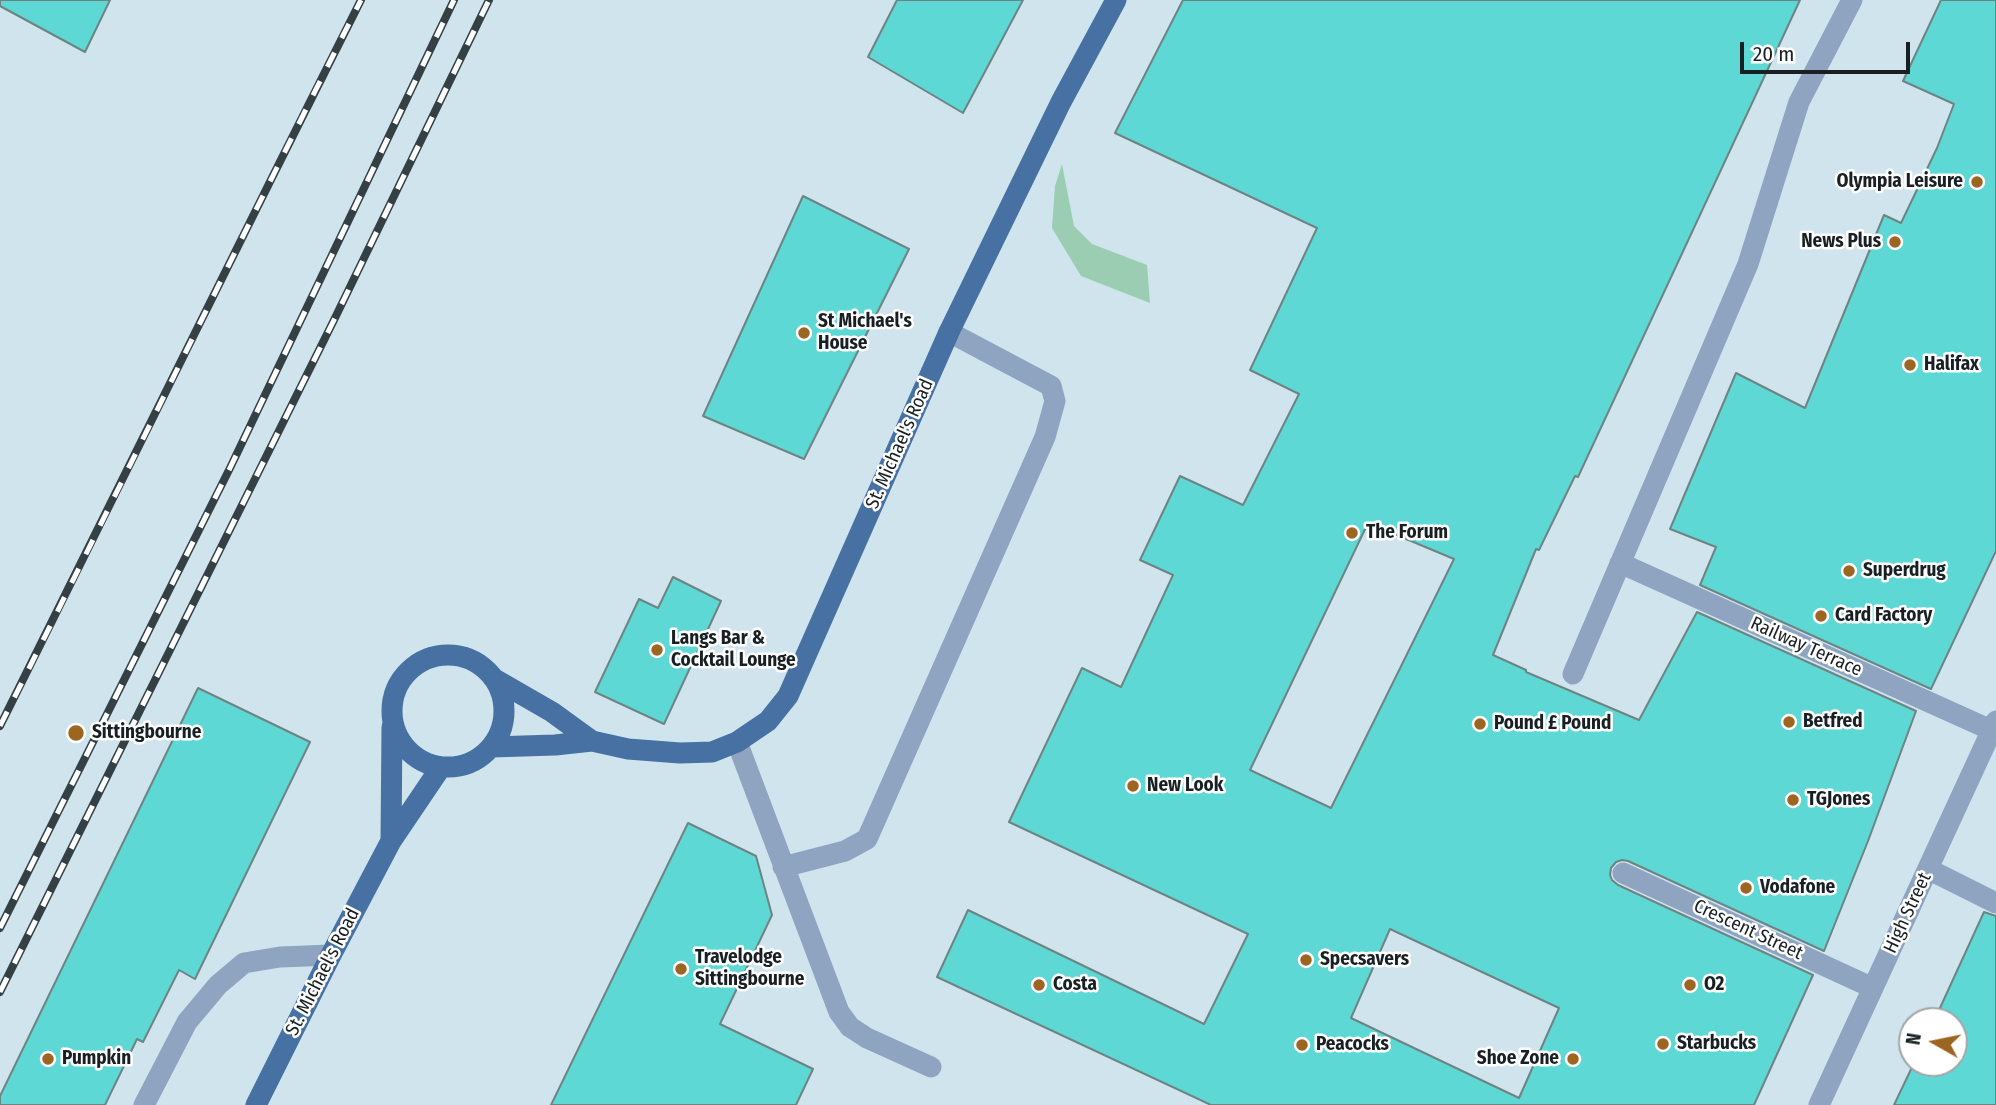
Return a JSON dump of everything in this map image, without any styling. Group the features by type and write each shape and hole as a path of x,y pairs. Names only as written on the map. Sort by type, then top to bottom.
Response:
{"main road":[{"name":"St. Michael's Road","path":"491,747 592,741 628,749 680,753 712,752 737,742 768,722 788,696 949,332 1061,102 1116,0"},
{"path":"445,655 464,657 480,665 494,678 504,713 500,731 491,747 477,759 459,767 441,768 423,762 407,751 396,736 391,718 392,699 399,682 412,668 428,659 445,655"},
{"name":"St. Michael's Road","path":"494,678 552,712 592,741"},
{"name":"St. Michael's Road","path":"391,718 391,841"},
{"name":"St. Michael's Road","path":"256,1105 391,841 441,768"}],"street":[{"path":"1573,674 1748,264 1800,102 1852,0"},
{"path":"783,867 845,851 867,839 1045,438 1055,401 1051,386 949,332"},
{"name":"Railway Terrace","path":"1620,563 1994,726"},
{"name":"High Street","path":"1819,1105 1994,726"},
{"path":"737,742 839,1012 850,1027 867,1038 931,1067"},
{"path":"1928,869 1996,903"},
{"name":"Crescent Street","path":"1623,873 1873,988"},
{"path":"144,1105 187,1022 218,985 244,963 279,957 331,955"}],"green space":[{"path":"1062,164 1074,226 1092,244 1147,265 1150,303 1081,276 1052,228 1055,186"}],"building":[{"path":"0,0 110,0 85,52 0,6"},
{"path":"897,0 1023,0 963,113 868,57"},
{"name":"The Forum","path":"1183,0 1800,0 1578,477 1575,476 1539,550 1536,549 1493,655 1526,672 1639,720 1697,612 1916,711 1824,951 1628,861 1616,862 1611,868 1612,880 1618,885 1813,975 1754,1105 1211,1105 937,977 968,910 1204,1024 1248,934 1009,822 1082,668 1121,687 1173,575 1140,560 1180,476 1243,505 1299,394 1250,370 1317,228 1115,133","holes":["1368,523 1454,559 1331,808 1250,770","1390,929 1559,1008 1519,1098 1351,1018"]},
{"path":"1941,0 1996,0 1996,551 1931,689 1700,585 1716,547 1670,529 1736,373 1805,408 1884,215 1901,223 1937,148 1954,104 1903,81"},
{"name":"St Michael's House","path":"803,196 909,249 804,459 703,416"},
{"name":"Langs Bar & Cocktail Lounge","path":"673,577 721,601 664,724 595,692 639,599 658,608"},
{"path":"198,688 310,742 195,979 179,970 143,1042 137,1039 105,1105 0,1105 0,1096"},
{"name":"Travelodge Sittingbourne","path":"688,823 756,856 772,915 720,1024 813,1069 796,1105 551,1105"},
{"path":"1984,912 1996,916 1996,1105 1894,1105 1907,1077 1968,1077 1968,1007 1940,1007"}],"railway":[{"path":"0,726 361,0"},
{"path":"0,928 230,468 454,0"},
{"path":"0,992 334,320 489,0"}],"place":[{"name":"Olympia Leisure","path":"1977,182"},
{"name":"News Plus","path":"1895,242"},
{"name":"St Michael's House","path":"804,333"},
{"name":"Halifax","path":"1910,365"},
{"name":"The Forum","path":"1352,533"},
{"name":"Superdrug","path":"1849,571"},
{"name":"Card Factory","path":"1821,616"},
{"name":"Langs Bar & Cocktail Lounge","path":"657,650"},
{"name":"Betfred","path":"1789,722"},
{"name":"Pound £ Pound","path":"1480,724"},
{"name":"Sittingbourne","path":"76,733"},
{"name":"New Look","path":"1133,786"},
{"name":"TGJones","path":"1793,800"},
{"name":"Vodafone","path":"1746,888"},
{"name":"Specsavers","path":"1306,960"},
{"name":"Travelodge Sittingbourne","path":"681,969"},
{"name":"Costa","path":"1039,985"},
{"name":"O2","path":"1690,985"},
{"name":"Starbucks","path":"1663,1044"},
{"name":"Peacocks","path":"1302,1045"},
{"name":"Pumpkin","path":"48,1059"},
{"name":"Shoe Zone","path":"1573,1059"}]}
